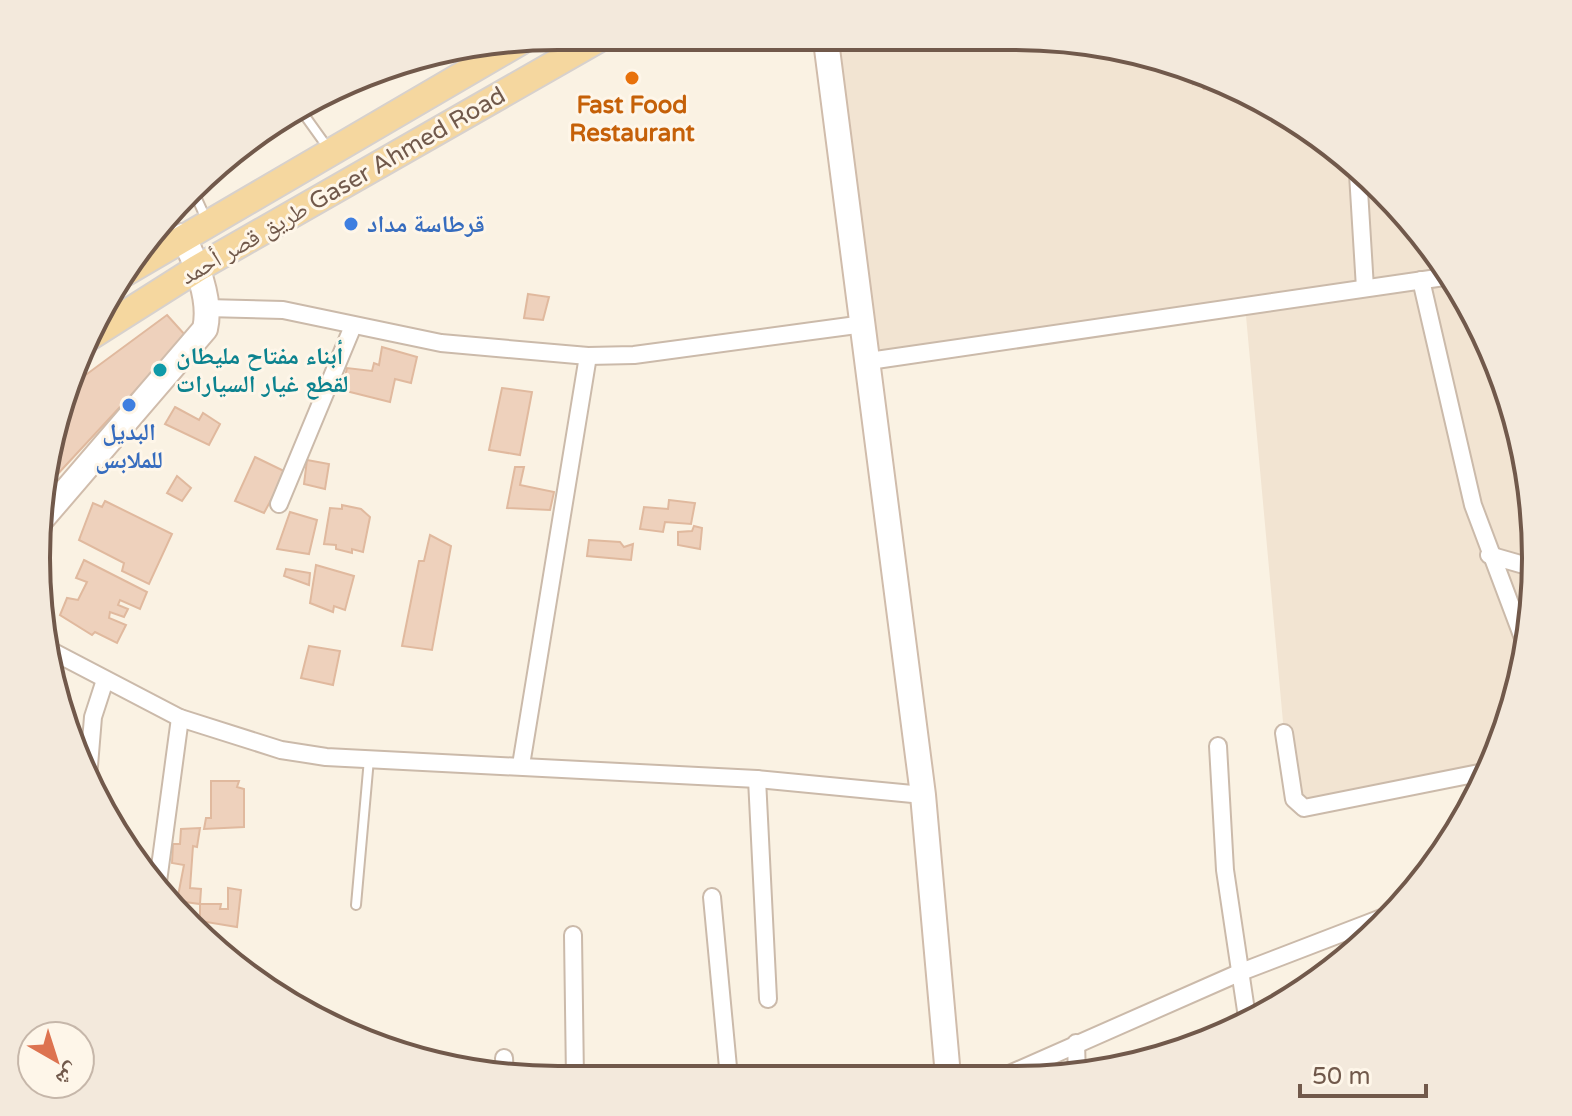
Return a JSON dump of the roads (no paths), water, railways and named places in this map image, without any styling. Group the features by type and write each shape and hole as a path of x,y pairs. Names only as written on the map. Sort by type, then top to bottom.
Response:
{"main road":[{"name":"طريق قصر أحمد Gaser Ahmed Road","path":"106,327 198,268 579,50"},
{"name":"طريق قصر أحمد Gaser Ahmed Road","path":"149,257 493,54"}],"street":[{"path":"827,50 923,795 947,1066"},
{"path":"1359,185 1365,288"},
{"path":"53,507 178,365 205,329 206,308 198,268 183,236"},
{"path":"869,361 1437,278"},
{"path":"1421,280 1473,505 1518,626"},
{"path":"206,308 283,310 482,349 588,356 634,355 864,324"},
{"path":"279,504 353,326"},
{"path":"521,765 588,356"},
{"path":"1489,555 1522,564"},
{"path":"60,655 180,718 281,750 326,757 757,779 923,795"},
{"path":"90,754 93,717 105,680"},
{"path":"159,872 180,718"},
{"path":"1284,733 1294,799 1304,808 1316,809 1474,774"},
{"path":"1218,746 1225,870 1246,1010"},
{"path":"757,779 768,999"},
{"path":"712,897 728,1066"},
{"path":"1027,1066 1241,972 1366,924"},
{"path":"573,935 575,1066"},
{"path":"1076,1043 1077,1062"},
{"path":"504,1058 504,1063"}],"lane":[{"path":"306,117 329,151"},
{"path":"198,200 207,222"},
{"path":"356,905 369,759"}],"place":[{"name":"Fast Food Restaurant","path":"632,78"},
{"name":"قرطاسة مداد","path":"351,224"},
{"name":"أبناء مفتاح مليطان لقطع غيار السيارات","path":"160,370"},
{"name":"البديل للملابس","path":"129,405"}]}
